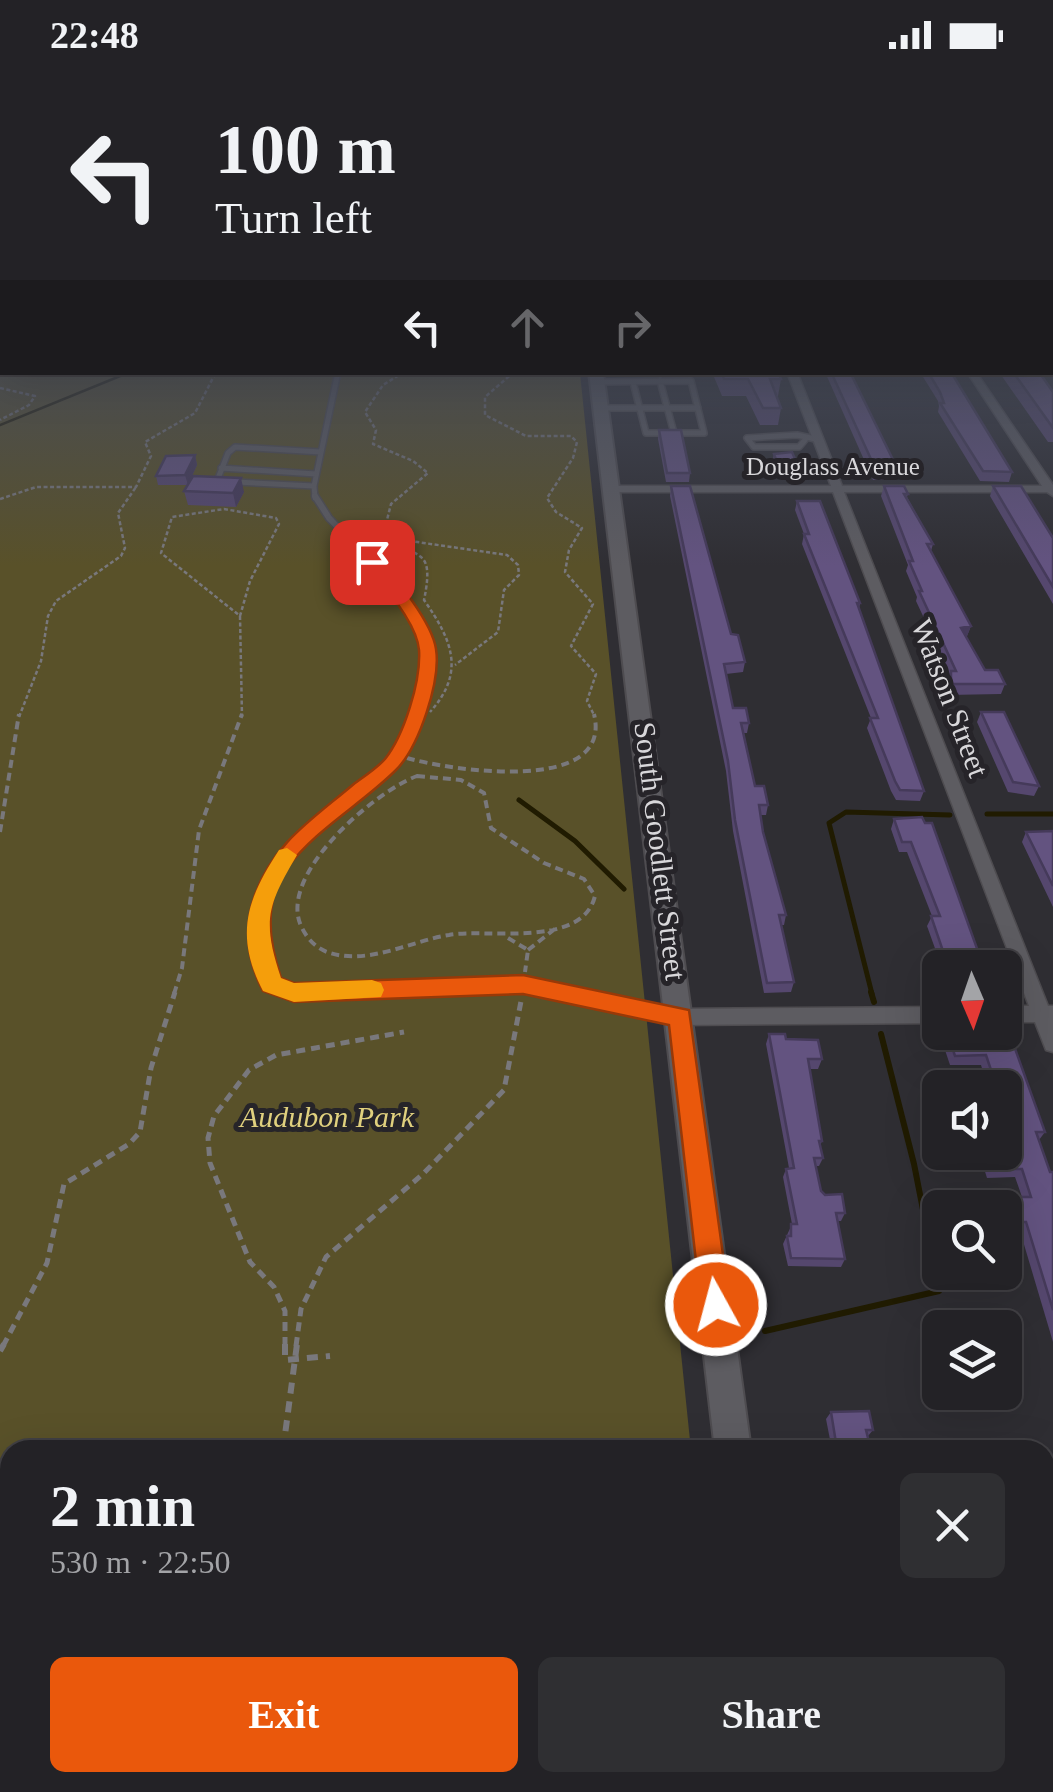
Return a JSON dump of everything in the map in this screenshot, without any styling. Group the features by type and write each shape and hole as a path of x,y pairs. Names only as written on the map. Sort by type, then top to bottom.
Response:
{"main road":[{"name":"South Goodlett Street","path":"602,408 732,1440"}],"street":[{"name":"Watson Street","path":"802,405 813,440 840,489 1047,1014 1053,1044"},
{"path":"994,405 1052,490"},
{"name":"Douglass Avenue","path":"614,490 1052,490"},
{"path":"681,1017 922,1015"}],"lane":[{"path":"331,405 314,500 399,591 428,648 427,664 416,718 392,764 300,840 275,868 264,890 258,946 271,984 294,993 523,984 681,1017"},
{"path":"602,408 640,408 698,408 704,433 646,433 640,408"},
{"path":"668,408 674,433"},
{"path":"797,435 813,440 799,447 754,447 747,438 797,435"},
{"path":"315,480 217,481 235,447 321,452"},
{"path":"222,468 315,480"}],"path":[{"path":"0,420 28,405"},
{"path":"0,832 20,711 40,661 48,616 56,602 76,584 121,556 125,548 118,512 151,456 145,442 196,413 200,405"},
{"path":"369,405 365,412 376,430 373,444 414,461 428,473 391,504 386,528 393,538 428,560 430,571 424,600 451,643 456,665"},
{"path":"405,758 442,768 502,772 561,766 592,745 596,736 595,710 588,701 596,674 571,649 572,631 592,604 565,572 569,550 582,528 556,512 547,498 553,480 573,462 578,442 571,436 547,440 523,436 485,415 485,405"},
{"path":"0,499 36,487 136,487"},
{"path":"0,1351 47,1263 64,1184 129,1144 140,1132 151,1068 182,968 200,830 242,722 240,616 250,581 278,532 276,518 236,510 172,517 162,553 240,616"},
{"path":"393,538 507,555 518,566 519,575 504,590 498,632 466,653 456,665 450,685 429,712"},
{"path":"440,776 442,768"},
{"path":"417,776 440,776 462,780 484,794 491,828 590,885 595,898 592,908 577,920 558,926 502,936 452,934 357,956 335,955 314,946 303,932 296,912 300,890 322,849 395,784 417,776"},
{"path":"284,1440 301,1309 326,1256 423,1174 504,1090 512,1062 528,950 558,926"},
{"path":"502,936 528,950"},
{"path":"330,1356 285,1360 285,1311 274,1287 250,1262 210,1163 208,1138 214,1116 229,1092 250,1070 276,1055 404,1032"}],"green space":[{"name":"Audubon Park","path":"0,405 583,405 690,1440 0,1440"}],"building":[{"path":"846,405 866,405 898,470 876,470"},
{"path":"941,405 971,405 1012,472 983,471"},
{"path":"1037,405 1053,405 1053,428"},
{"path":"659,430 681,430 690,473 667,473"},
{"path":"792,452 799,468 779,468 774,454"},
{"path":"195,455 185,475 156,476 166,456"},
{"path":"193,476 241,478 233,493 184,491"},
{"path":"671,486 690,486 731,634 738,635 745,662 724,664 733,708 746,708 749,723 741,723 755,786 764,786 768,805 759,805 763,832 786,915 779,915 794,982 767,983 735,820 728,761"},
{"path":"884,486 904,486 908,494 904,494 933,544 927,544 971,626 961,628 985,670 998,670 1005,684 951,684 951,671 956,671 919,591 909,561 913,561"},
{"path":"993,486 1021,486 1053,538 1053,587"},
{"path":"797,501 820,501 860,603 924,791 900,790 895,781 870,718 878,718 804,534 809,534"},
{"path":"981,712 1004,712 1039,786 1013,782"},
{"path":"922,817 925,823 932,823 978,950 943,950 931,916 940,916 911,842 902,842 894,819"},
{"path":"1053,831 1053,886 1026,832"},
{"path":"769,1034 818,1040 822,1059 808,1059 822,1141 823,1158 814,1158 821,1191 825,1195 842,1194 845,1213 836,1213 845,1259 791,1258 787,1236 791,1236 791,1224 797,1224 786,1169 794,1168"},
{"path":"953,1050 1016,1050 1045,1132 1036,1132 1053,1172 1053,1310 1026,1222 1022,1222 1022,1197 1031,1197 1022,1169 1022,1070 991,1070 986,1055 955,1056"},
{"path":"869,1411 873,1430 866,1430 868,1440 836,1440 831,1412"}],"waterway":[{"path":"0,425 48,405"},
{"path":"519,800 575,841 624,889"},
{"path":"872,994 829,823 846,812 950,815"},
{"path":"987,814 1053,814"},
{"path":"871,992 874,1002"},
{"path":"765,1331 939,1291 914,1164 881,1034"}],"slow traffic":[{"path":"287,855 264,890 258,918 258,946 271,984 294,993 372,990"}],"route":[{"path":"372,562 399,591 428,648 420,703 411,731 392,764 300,840 275,868 264,890 258,918 258,946 271,984 294,993 523,984 681,1017 716,1305"}]}
